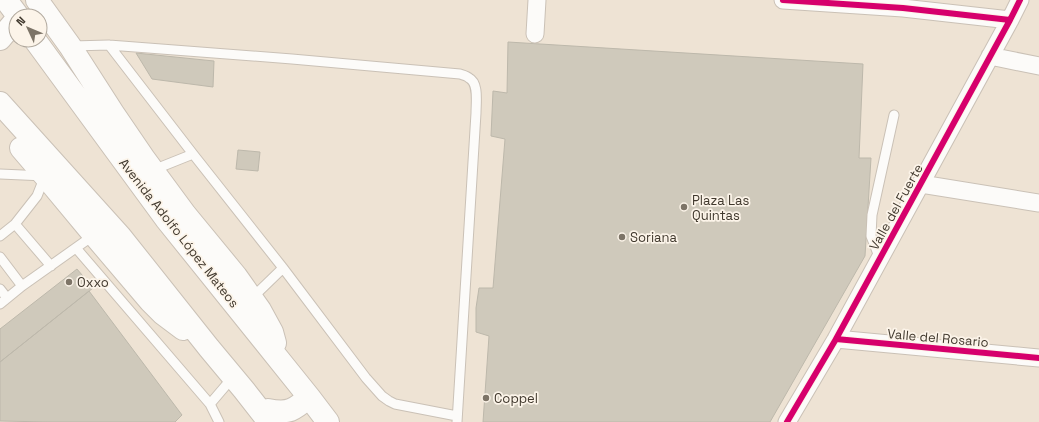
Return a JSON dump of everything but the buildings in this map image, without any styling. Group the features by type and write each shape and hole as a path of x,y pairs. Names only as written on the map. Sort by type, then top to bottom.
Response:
{"main road":[{"path":"38,0 153,170 185,214 236,276 252,298 272,332 279,360"},
{"path":"0,39 8,30"},
{"name":"Avenida Adolfo López Mateos","path":"41,48 166,219 279,360 324,413"},
{"path":"0,103 120,236 239,384 273,418 278,412 292,410 299,406 324,413"},
{"path":"0,125 150,301 163,314 209,348"}],"street":[{"path":"535,34 537,0"},
{"path":"784,0 903,4 1010,20"},
{"name":"Valle del Fuerte","path":"787,422 836,339 1020,0"},
{"path":"990,56 1039,66"},
{"path":"921,184 1039,203"},
{"name":"Valle del Rosario","path":"836,339 1039,358"}],"lane":[{"path":"70,46 109,45 292,59 460,74 469,77 474,81 476,86 476,113 457,419 395,404 382,396 366,378 283,268 109,45"},
{"path":"880,259 871,236 872,215 894,115"},
{"path":"153,170 193,154"},
{"path":"0,174 45,176 36,196 15,224 0,236"},
{"path":"15,224 51,266"},
{"path":"0,289 3,301 94,236"},
{"path":"76,248 210,404 219,422"},
{"path":"0,257 22,286"},
{"path":"252,298 283,268"},
{"path":"210,404 239,384"}],"cycle path":[{"path":"783,0 903,8 1010,20"},
{"path":"787,422 836,339 1020,0"},
{"path":"836,339 1039,358"}],"place":[{"name":"Plaza Las Quintas","path":"684,207"},
{"name":"Soriana","path":"622,237"},
{"name":"Oxxo","path":"69,282"},
{"name":"Coppel","path":"486,398"}]}
